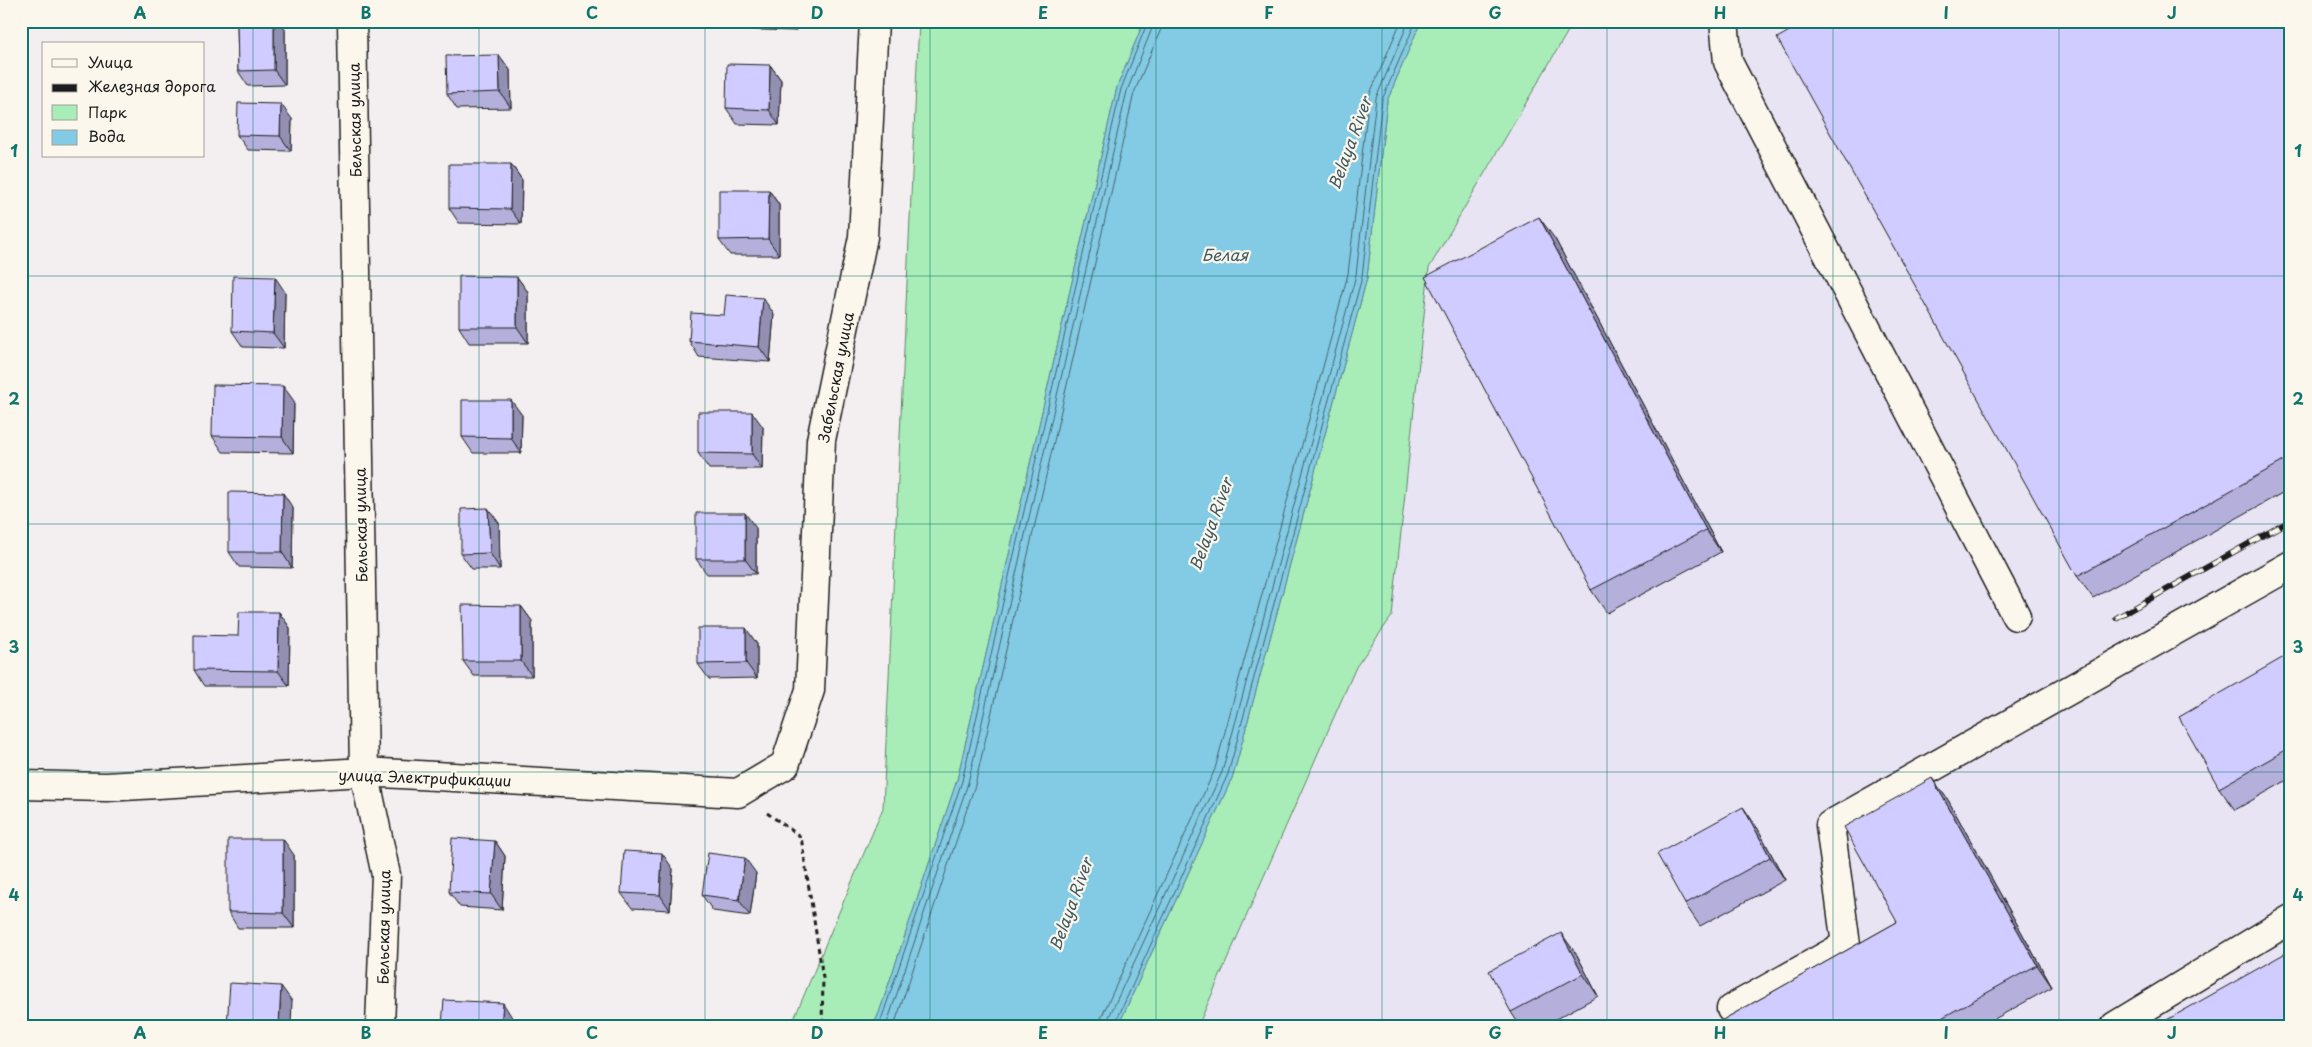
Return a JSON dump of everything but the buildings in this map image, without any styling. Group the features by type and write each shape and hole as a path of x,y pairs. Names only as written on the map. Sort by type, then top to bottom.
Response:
{"street":[{"name":"Бельская улица","path":"352,21 364,772 386,875 380,1026"},
{"name":"Забельская улица","path":"738,793 785,765 810,690 821,440 863,237 874,21"},
{"path":"1724,21 1728,62 2016,616"},
{"path":"1731,1008 1846,944 1830,825 2291,565"},
{"name":"улица Электрификации","path":"21,785 106,787 364,772 738,793"},
{"path":"2115,1026 2291,919"}],"path":[{"path":"738,793 801,837 823,978 822,1026"}],"shaded area":[{"path":"1574,21 2291,21 2291,1026 1198,1026 1356,666 1392,616 1429,268"}],"green space":[{"path":"919,21 1144,21 1117,87 957,780 879,1013 873,1026 791,1026 883,808"},
{"path":"1421,21 1574,21 1429,268 1392,616 1356,667 1198,1026 1118,1026 1233,776 1367,278 1387,101"}],"water":[{"name":"Белая","path":"1144,21 1421,21 1387,101 1367,278 1233,776 1118,1026 873,1026 957,780 1117,87"}],"railway":[{"path":"2116,618 2291,520"}],"water label":[{"name":"Belaya River","path":"1349,143"},
{"name":"Belaya River","path":"1210,524"},
{"name":"Belaya River","path":"1070,904"}]}
